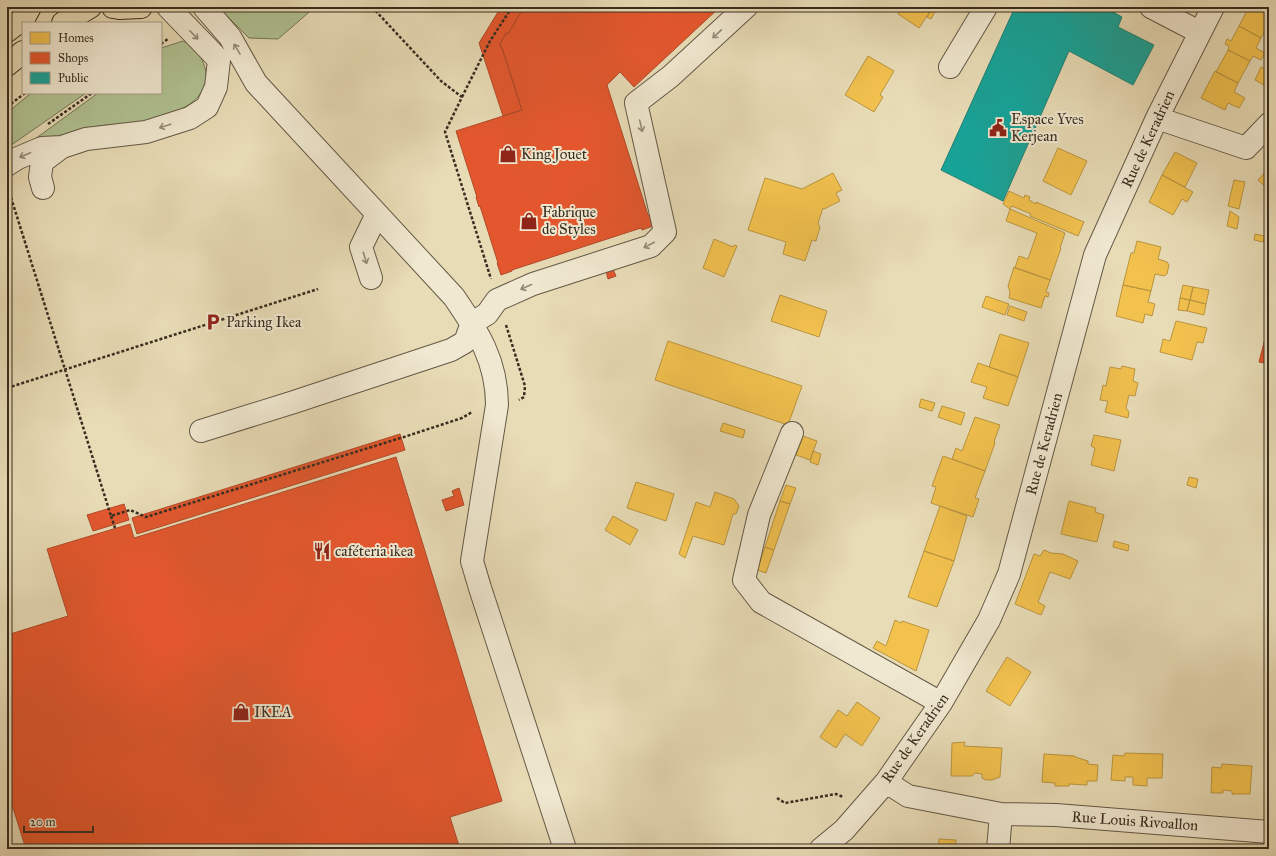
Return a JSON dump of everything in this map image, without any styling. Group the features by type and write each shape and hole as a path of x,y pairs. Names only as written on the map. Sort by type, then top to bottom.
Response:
{"main road":[{"path":"7,31 24,18 30,7"},
{"path":"65,22 90,7"},
{"path":"113,7 141,7"},
{"path":"7,65 22,53"}],"street":[{"path":"168,7 219,60 256,83"},
{"path":"204,7 230,37 256,83 454,297 485,347 497,393 497,405 472,561 565,849"},
{"path":"201,431 451,350 465,342 472,324 487,314 497,300 533,284 651,246 665,232 636,103 671,76 746,7"},
{"path":"950,67 986,7"},
{"path":"1151,7 1199,32"},
{"name":"Rue de Keradrien","path":"821,849 844,830 886,782 941,703 989,620 1009,574 1095,255 1157,118 1199,32 1213,7"},
{"path":"7,165 18,158 42,148 62,147 86,139 146,132 190,118 207,107 216,86 219,60"},
{"path":"1157,118 1246,148 1269,124"},
{"path":"43,188 40,177 42,162 62,147"},
{"path":"371,278 361,247 377,214"},
{"path":"792,434 759,515 744,580 761,602 941,703"},
{"name":"Rue Louis Rivoallon","path":"886,782 908,796 1001,814 1056,815 1269,832"},
{"path":"998,849 1001,814"}],"path":[{"path":"372,7 441,81 462,98"},
{"path":"111,516 130,510 146,517 462,418 482,406 515,402 524,397 525,386 514,348 497,300 445,132 490,41 512,7"},
{"path":"162,43 169,38"},
{"path":"7,107 24,94"},
{"path":"7,186 115,528"},
{"path":"7,388 318,289"},
{"path":"777,798 784,803 836,794 866,805"}],"green space":[{"path":"218,7 315,7 278,39 249,38"},
{"path":"183,41 191,45 202,60 205,68 206,81 201,92 193,102 168,115 125,125 103,125 88,128 44,141 13,155 97,94 162,94 162,48"},
{"path":"30,94 85,94 7,148 7,113"}],"building: Homes":[{"path":"902,7 933,7 919,28 898,14"},
{"path":"933,7 936,10 931,19 927,17"},
{"path":"1249,7 1269,7 1269,23 1261,38 1239,26"},
{"path":"1239,26 1261,38 1256,48 1265,53 1261,60 1253,56 1250,61 1228,50 1229,46 1225,44 1227,39 1231,41"},
{"path":"1228,50 1250,61 1238,83 1216,72"},
{"path":"868,56 894,71 880,95 883,97 874,112 845,95"},
{"path":"1261,67 1269,71 1269,88 1255,80"},
{"path":"1215,71 1238,83 1234,92 1245,98 1239,108 1228,103 1225,110 1201,98"},
{"path":"1058,148 1087,161 1071,195 1043,181"},
{"path":"1175,152 1197,163 1185,187 1162,175"},
{"path":"1269,168 1269,190 1258,180"},
{"path":"833,173 842,190 836,193 840,201 824,209 823,208 818,223 820,227 816,241 812,240 805,261 783,254 786,242 748,230 765,178 802,189"},
{"path":"1162,175 1193,192 1187,202 1182,199 1173,215 1149,202"},
{"path":"1234,180 1245,182 1239,209 1228,206"},
{"path":"1009,191 1024,198 1025,195 1030,197 1029,200 1036,204 1036,202 1084,222 1078,236 1030,216 1031,214 1012,206 1010,209 1003,204"},
{"path":"1010,209 1065,233 1050,280 1015,268 1019,256 1028,259 1037,233 1006,221"},
{"path":"1230,211 1239,217 1237,229 1227,226"},
{"path":"1255,234 1265,236 1263,242 1254,240"},
{"path":"714,239 733,247 734,245 737,246 724,277 703,268"},
{"path":"1137,241 1161,247 1158,259 1167,262 1169,265 1167,274 1164,276 1155,274 1151,291 1123,285 1131,253 1134,253"},
{"path":"1014,267 1050,280 1046,292 1049,293 1048,297 1045,296 1041,308 1009,298 1010,292 1008,286"},
{"path":"1123,285 1151,291 1148,302 1155,304 1152,316 1145,314 1143,323 1116,316"},
{"path":"1183,285 1193,287 1190,300 1180,298"},
{"path":"1193,287 1209,290 1206,304 1190,300"},
{"path":"780,295 827,311 819,337 771,321"},
{"path":"986,296 1009,304 1005,315 982,307"},
{"path":"1180,298 1190,300 1187,311 1178,310"},
{"path":"1190,300 1206,304 1204,315 1187,311"},
{"path":"1010,306 1027,312 1024,321 1007,315"},
{"path":"1176,321 1207,328 1203,343 1197,342 1192,360 1160,352 1163,339 1170,341"},
{"path":"1000,334 1029,343 1018,377 989,367"},
{"path":"668,341 802,386 788,425 655,380"},
{"path":"978,363 1018,377 1008,406 983,398 987,387 971,382"},
{"path":"1122,366 1135,369 1133,381 1138,383 1135,396 1129,395 1126,408 1129,412 1128,418 1105,412 1108,401 1100,400 1103,385 1106,386 1110,367 1121,369"},
{"path":"921,399 935,403 932,411 919,407"},
{"path":"942,406 965,413 961,425 938,417"},
{"path":"975,417 1000,425 985,471 952,459 956,448 962,451"},
{"path":"723,423 745,430 743,438 720,431"},
{"path":"1094,435 1121,440 1114,471 1091,465 1095,448 1091,446"},
{"path":"803,436 817,441 810,460 796,455"},
{"path":"813,451 821,454 818,465 810,462"},
{"path":"943,456 985,471 975,498 979,499 973,517 931,503 936,487 932,486"},
{"path":"1189,477 1198,479 1196,488 1187,485"},
{"path":"636,482 674,494 666,521 627,508"},
{"path":"786,485 796,488 790,504 780,501"},
{"path":"715,492 734,499 739,506 736,514 733,514 724,545 693,536 685,558 679,554 696,502 710,507"},
{"path":"780,501 790,504 774,550 765,547"},
{"path":"1069,501 1096,508 1095,512 1104,515 1097,542 1061,534"},
{"path":"940,506 967,516 954,561 924,551"},
{"path":"613,516 638,530 630,545 605,530"},
{"path":"1114,541 1129,545 1128,551 1113,547"},
{"path":"765,547 774,550 766,573 757,570"},
{"path":"1044,550 1051,553 1063,554 1078,561 1070,579 1050,572 1038,602 1045,606 1041,615 1015,604 1034,554 1040,556"},
{"path":"924,551 954,561 937,607 908,597"},
{"path":"895,620 929,630 916,671 873,648 877,641 886,646"},
{"path":"1007,657 1031,672 1010,706 986,691"},
{"path":"857,702 880,718 862,746 845,734 836,748 820,737 838,710 847,716"},
{"path":"965,742 964,746 1002,748 1000,777 992,780 986,780 982,778 982,774 975,773 972,776 951,776 952,743"},
{"path":"1125,753 1163,754 1162,778 1147,778 1147,786 1133,785 1133,777 1125,777 1125,781 1111,780 1113,755 1124,756"},
{"path":"1044,754 1075,756 1088,761 1088,764 1098,765 1097,781 1087,781 1087,785 1069,784 1069,786 1055,786 1055,783 1042,782"},
{"path":"1222,764 1252,766 1250,794 1232,794 1232,791 1223,790 1223,793 1211,793 1212,767 1221,768"},
{"path":"939,839 956,840 955,847 968,847 968,849 938,849"}],"building: Shops":[{"path":"501,7 524,7 508,34 506,33 500,44 522,110 503,116 479,43"},
{"path":"524,7 720,7 634,87 620,72 607,85 648,215 650,214 653,226 642,230 641,228 512,270 501,275 456,131 522,110 500,44 506,33 508,34"},
{"path":"613,269 616,276 608,279 606,271"},
{"path":"1269,323 1269,364 1259,362"},
{"path":"400,434 405,450 137,534 132,518"},
{"name":"IKEA","path":"396,457 502,801 450,817 460,849 26,849 7,789 7,635 68,616 47,549 130,524 134,538"},
{"path":"459,488 464,505 446,511 442,500 454,496 452,491"},
{"path":"124,504 129,520 93,531 87,515"}],"building: Public":[{"name":"Espace Yves Kerjean","path":"1015,7 1104,7 1122,17 1118,27 1154,45 1133,85 1069,51 1003,201 941,170"}],"place":[{"name":"Espace Yves Kerjean","path":"998,128"},
{"name":"King Jouet","path":"508,154"},
{"name":"Fabrique de Styles","path":"529,221"},
{"name":"Parking Ikea","path":"213,322"},
{"name":"caféteria ikea","path":"322,551"},
{"name":"IKEA","path":"241,712"}]}
